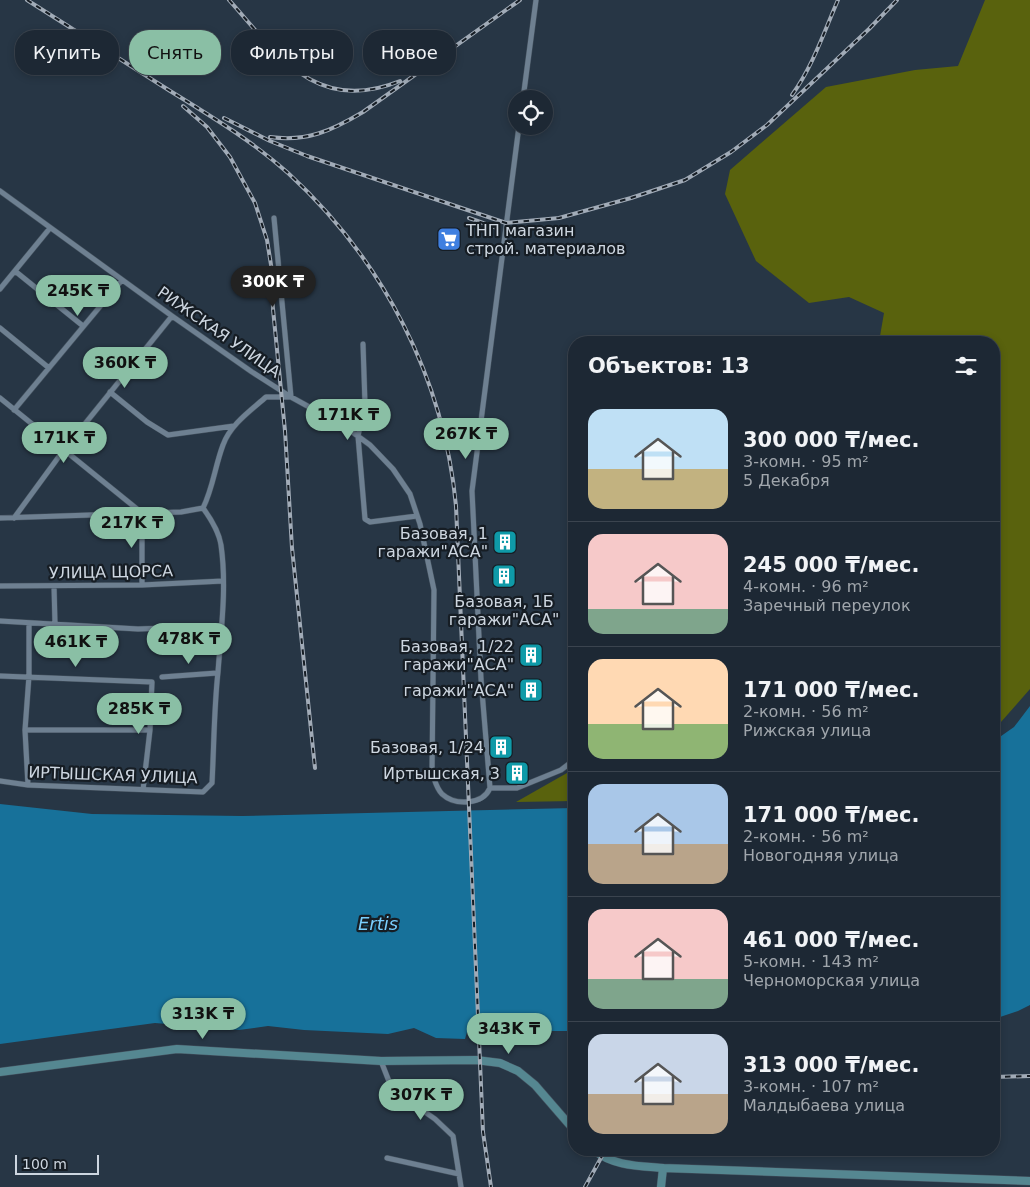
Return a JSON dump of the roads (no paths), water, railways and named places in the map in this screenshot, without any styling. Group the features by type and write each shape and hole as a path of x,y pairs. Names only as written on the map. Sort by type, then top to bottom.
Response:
{"main road":[{"path":"0,1072 177,1049 381,1061 476,1060 500,1063 518,1071 535,1084 568,1123"},
{"path":"602,1156 631,1165 662,1168 1030,1181"},
{"path":"661,1187 662,1168"}],"street":[{"path":"524,90 536,0"},
{"path":"518,135 472,491 481,679 490,788 517,788 560,770 568,764"},
{"name":"РИЖСКАЯ УЛИЦА","path":"0,190 172,316 291,397 344,426 370,445 393,469 410,494 418,516 434,590 432,773 440,792 447,798 456,801 472,801 481,798 487,794 490,788"},
{"path":"1,518 181,512 203,508 223,444 234,426 266,397 291,397 274,218"},
{"path":"0,289 50,228"},
{"path":"15,271 83,326"},
{"path":"14,410 122,280"},
{"path":"14,518 63,451 172,316"},
{"path":"0,328 49,368"},
{"path":"363,344 365,404 358,436 365,519 370,522 418,516"},
{"path":"110,392 147,422 168,435 234,426"},
{"path":"0,398 63,451 142,513"},
{"name":"ИРТЫШСКАЯ УЛИЦА","path":"0,782 28,785 203,792 212,783 217,673 222,626 221,545 217,532 203,508"},
{"path":"142,513 142,585"},
{"name":"УЛИЦА ЩОРСА","path":"0,586 142,585 222,581"},
{"path":"54,586 55,624"},
{"path":"0,621 138,629 222,626"},
{"path":"28,785 25,730 29,676 29,623"},
{"path":"162,677 217,673"},
{"path":"0,676 152,682 150,730 143,790"},
{"path":"25,730 150,730"},
{"path":"381,1061 392,1089 435,1119 453,1136 461,1187"},
{"path":"387,1158 459,1174"}],"water":[{"path":"1030,706 1030,1005 1000,1017 1000,737 1014,727"},
{"name":"Ertis","path":"0,804 92,814 242,816 568,808 568,1031 532,1031 502,1042 494,1035 489,1023 469,1025 465,1039 436,1038 414,1028 388,1034 304,1030 268,1026 239,1030 155,1023 0,1044"}],"railway":[{"path":"27,0 229,128 288,173 322,207 353,244 380,283 403,324 423,367 438,412 449,459 456,506 483,1132 491,1187"},
{"path":"229,0 282,59 301,74 322,85 345,90 371,90 400,81"},
{"path":"270,137 296,138 318,134 351,119 520,0"},
{"path":"792,95 812,61 838,0"},
{"path":"224,118 270,141 307,156 506,223 559,218 631,198 685,180 731,152 767,125 897,0"},
{"path":"183,106 207,127 230,157 255,203 267,240 272,271 273,309 285,431 292,548 315,768"},
{"path":"469,218 497,228"},
{"path":"1000,1077 1030,1076"},
{"path":"585,1187 602,1156"}],"place":[{"name":"ТНП магазин строй. материалов","path":"449,239"},
{"name":"Базовая, 1 гаражи\"ACА\"","path":"505,542"},
{"name":"Базовая, 1Б гаражи\"ACА\"","path":"504,576"},
{"name":"Базовая, 1/22 гаражи\"ACА\"","path":"531,655"},
{"name":"гаражи\"ACА\"","path":"531,690"},
{"name":"Базовая, 1/24","path":"501,747"},
{"name":"Иртышская, 3","path":"517,773"}]}
